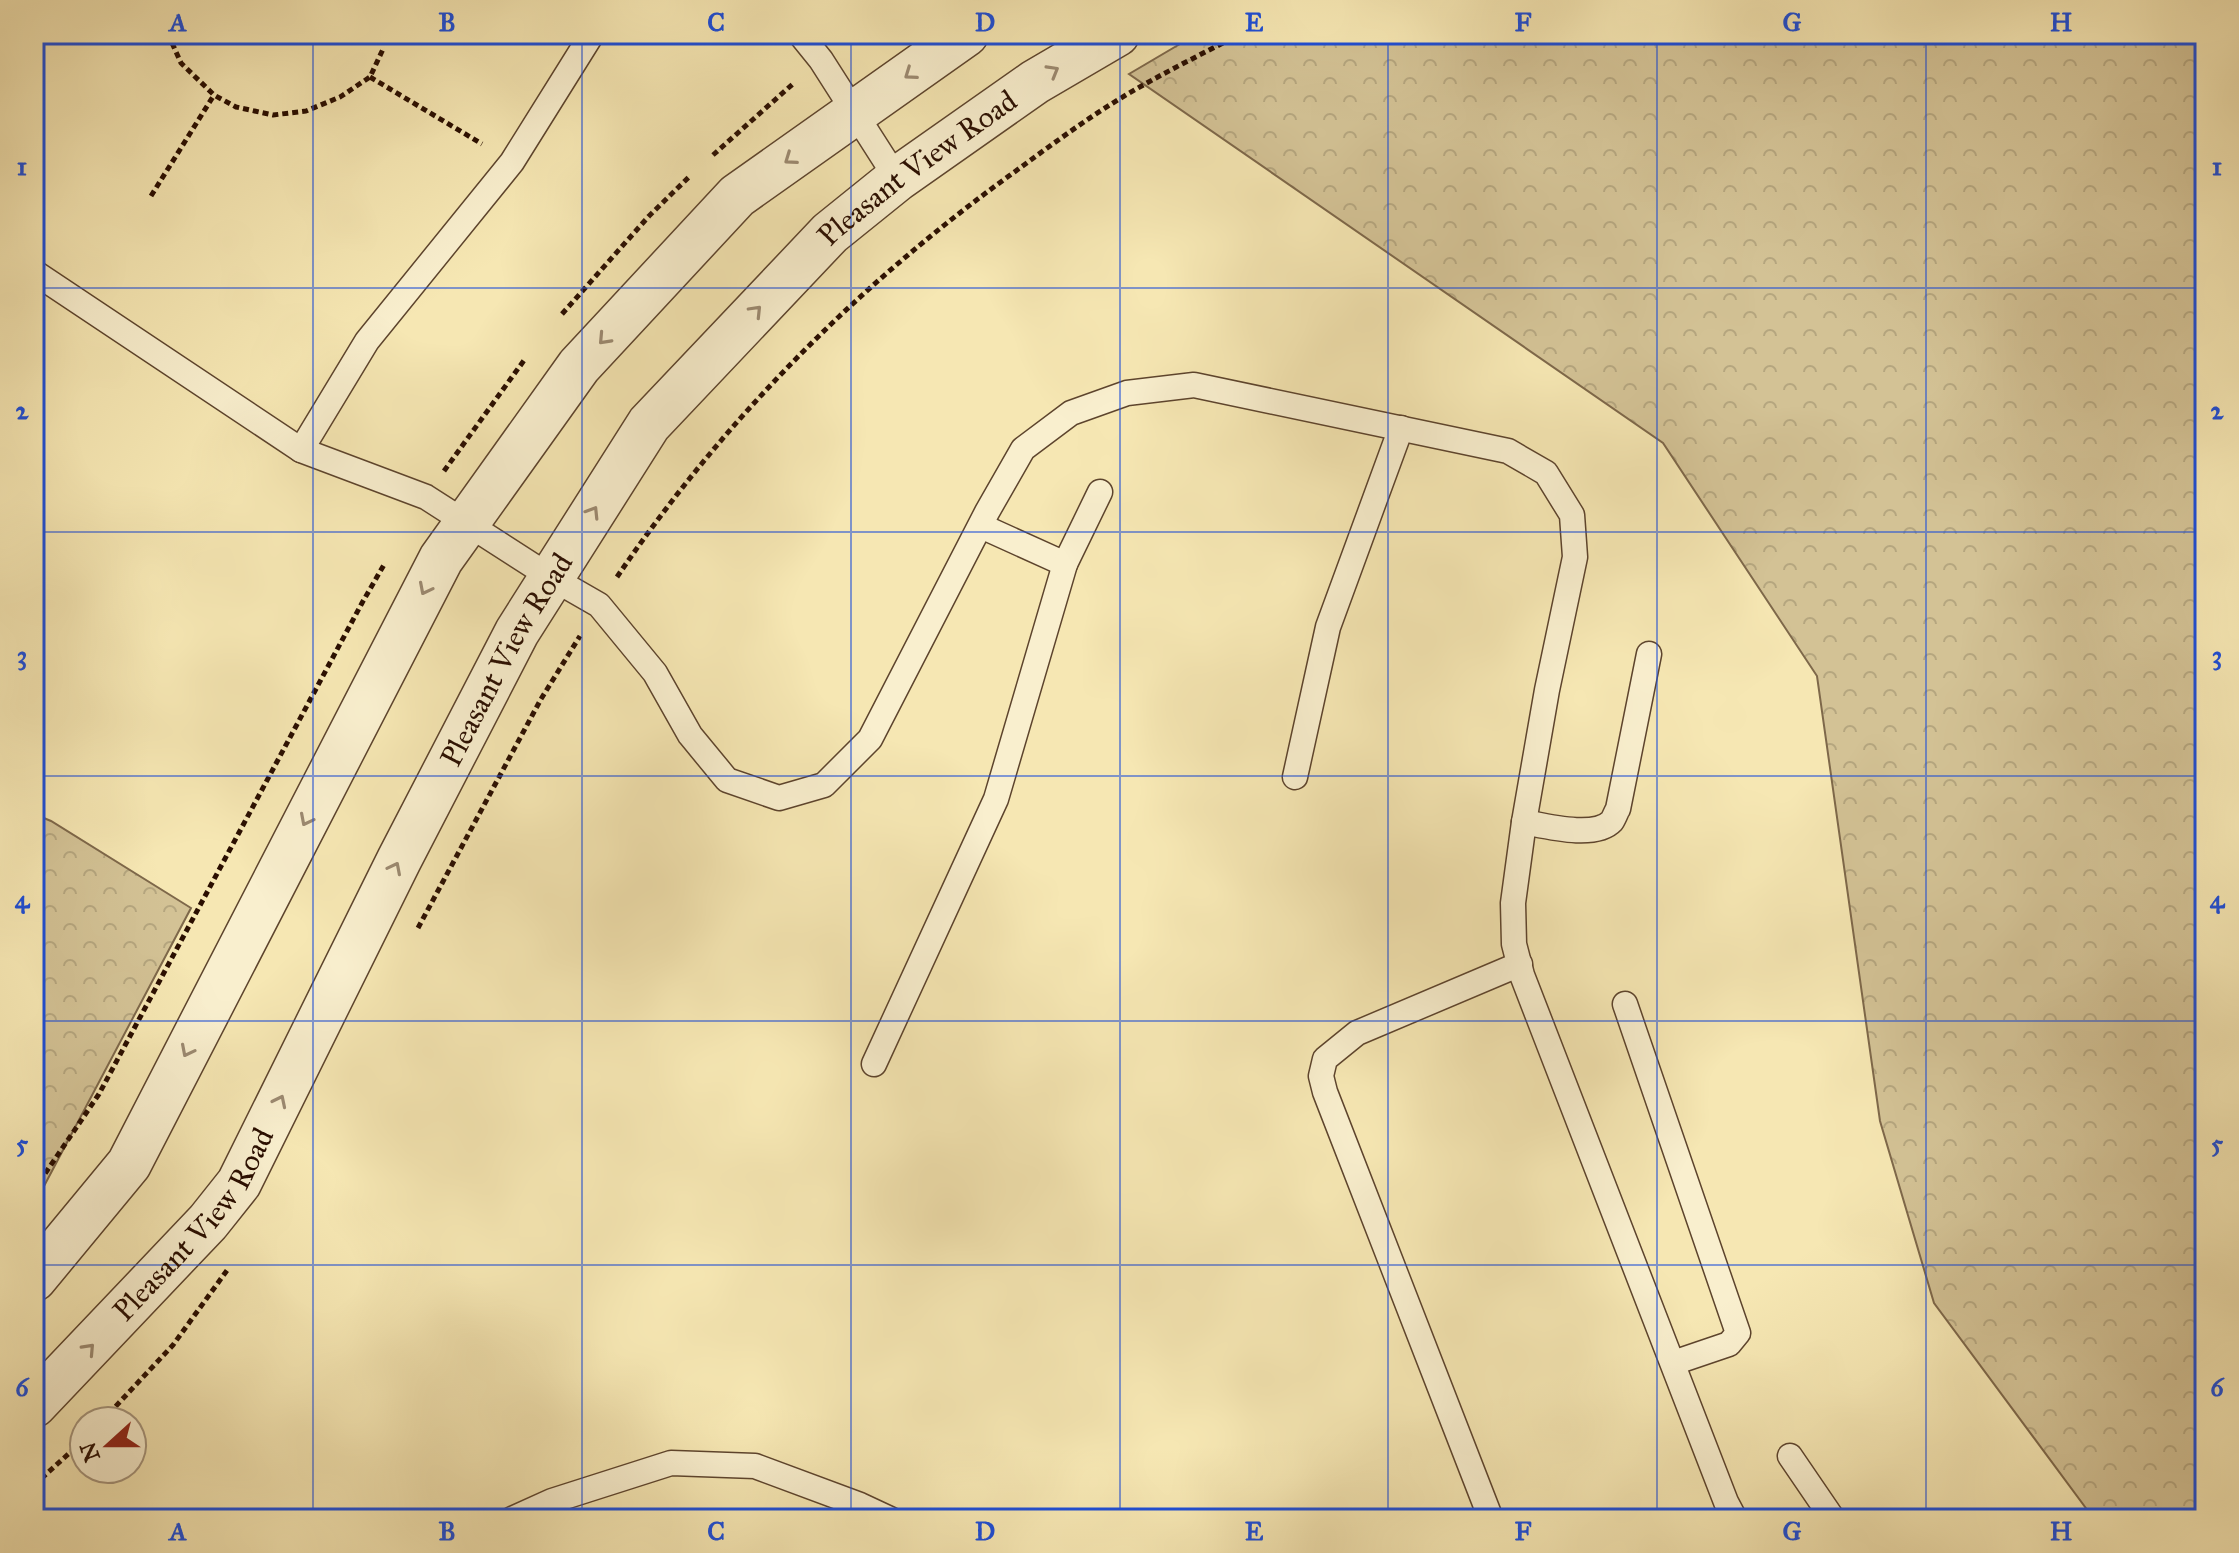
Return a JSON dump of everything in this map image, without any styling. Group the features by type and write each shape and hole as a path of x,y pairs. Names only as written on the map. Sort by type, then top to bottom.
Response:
{"street":[{"path":"34,1279 129,1164 441,559 579,366 737,196 966,34"},
{"name":"Pleasant View Road","path":"34,1405 208,1222 239,1183 517,632 649,424 830,233 897,179 1035,82 1117,34"}],"lane":[{"path":"301,450 367,341 512,162 592,34"},
{"path":"800,34 821,60 897,179"},
{"path":"34,272 301,450 426,497 599,605 655,673 690,735 727,780 779,798 824,785 870,739 1023,449 1071,413 1127,393 1194,385 1508,451 1546,473 1572,515 1575,557 1524,822 1513,903 1514,944 1735,1519"},
{"path":"1295,777 1328,627 1401,428"},
{"path":"874,1064 996,799 1065,564 1100,492"},
{"path":"981,526 1065,564"},
{"path":"1524,822 1582,831 1613,821 1649,654"},
{"path":"1491,1519 1321,1076 1325,1059 1357,1033 1520,964"},
{"path":"1625,1004 1738,1333 1729,1344 1673,1363"},
{"path":"1790,1456 1833,1519"},
{"path":"512,1519 552,1501 671,1463 755,1466 890,1519"}],"path":[{"path":"168,34 181,63 214,95 236,107 273,115 306,111 340,97 370,77 384,47"},
{"path":"370,77 512,162"},
{"path":"151,196 214,95"},
{"path":"34,1485 68,1454"}],"green space":[{"path":"1197,34 2205,34 2205,1519 2094,1519 1934,1303 1880,1121 1817,676 1663,443 1129,74"},
{"path":"34,814 51,821 191,908 34,1205"}]}
